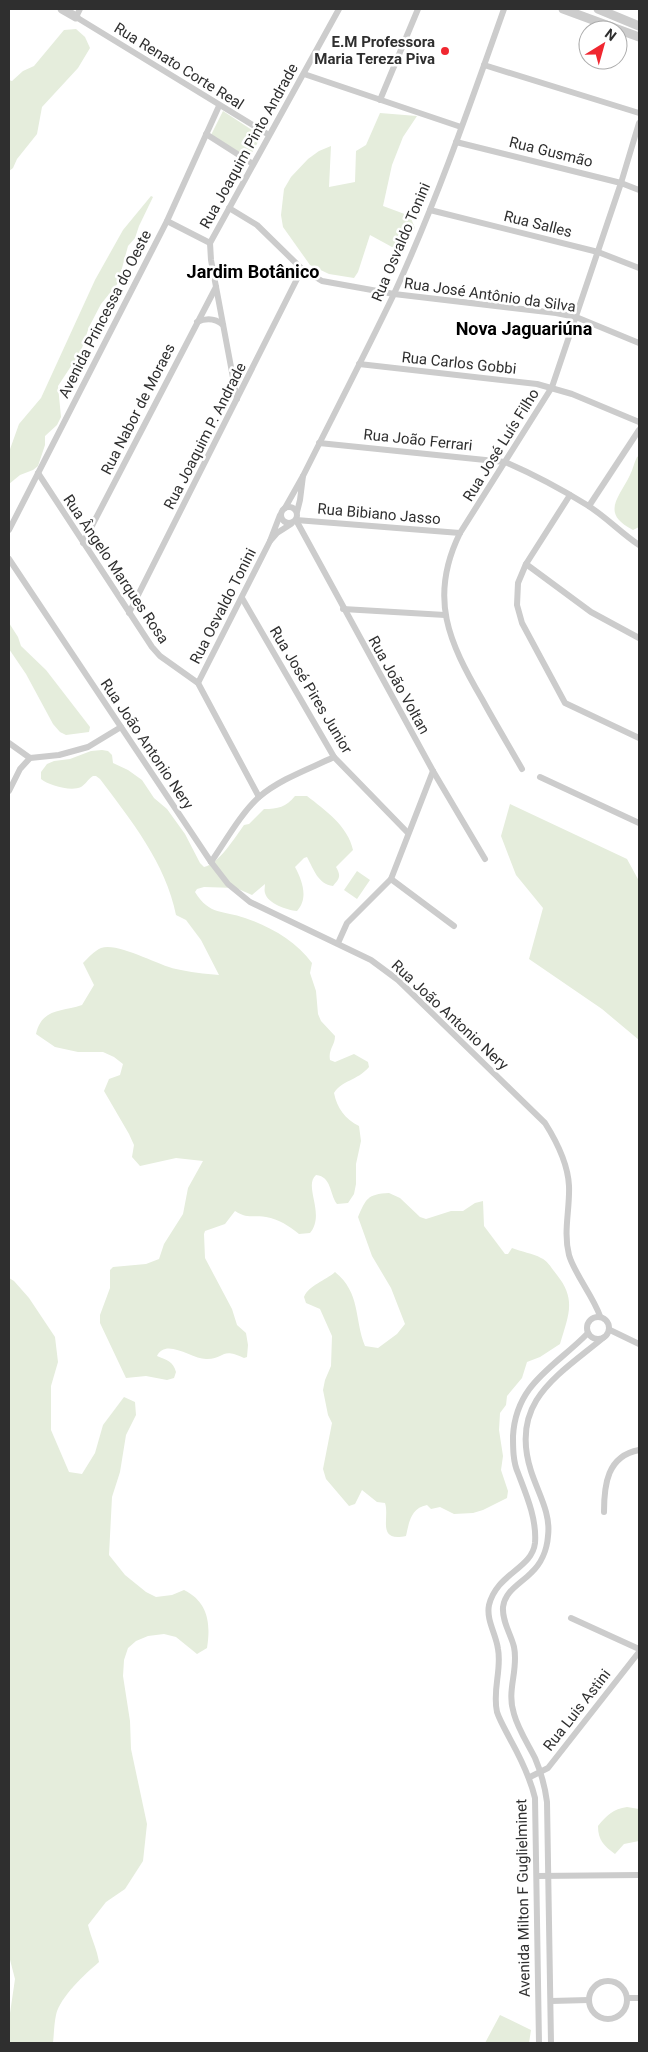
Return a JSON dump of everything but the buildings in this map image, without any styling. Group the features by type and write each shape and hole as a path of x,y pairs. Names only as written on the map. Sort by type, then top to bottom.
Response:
{"street":[{"path":"62,9 78,13"},
{"name":"Rua Joaquim Pinto Andrade","path":"210,243 339,9"},
{"path":"380,100 418,9"},
{"name":"Rua Osvaldo Tonini","path":"198,683 270,541 280,515 302,476 394,294 430,210 504,9"},
{"path":"563,9 639,37"},
{"path":"598,9 639,26"},
{"name":"Rua Renato Corte Real","path":"78,13 219,106 269,135"},
{"path":"484,65 639,113"},
{"path":"304,74 461,127"},
{"name":"Avenida Princessa do Oeste","path":"9,530 167,220 219,106"},
{"name":"Rua José Luís Filho","path":"522,769 459,660 450,639 445,615 445,588 448,567 452,548 460,533 552,387 621,183 639,123"},
{"path":"206,134 253,164"},
{"name":"Rua Gusmão","path":"456,142 621,183 639,190"},
{"name":"Rua José Antônio da Silva","path":"229,208 257,225 302,269 322,281 394,294 556,313 576,317 639,344"},
{"name":"Rua Salles","path":"430,210 598,252 639,268"},
{"path":"167,220 210,243 210,260 237,399"},
{"name":"Rua Joaquim P. Andrade","path":"129,613 302,269"},
{"name":"Rua Nabor de Moraes","path":"83,543 216,286"},
{"path":"197,322 204,319 213,320 223,325"},
{"name":"Rua Carlos Gobbi","path":"359,364 552,387 639,422"},
{"path":"589,506 639,430"},
{"name":"Rua João Ferrari","path":"319,443 505,462 524,470 589,506 619,532 639,545"},
{"name":"Rua Ângelo Marques Rosa","path":"38,473 152,647 160,656 198,683 259,797"},
{"name":"Rua Osvaldo Tonini","path":"270,541 277,533 294,522 300,500 302,476"},
{"path":"570,495 526,564 518,583 517,604 522,623 565,703 639,738"},
{"path":"285,508 291,507 297,512"},
{"path":"280,515 284,522 294,522"},
{"name":"Rua Bibiano Jasso","path":"294,522 460,533"},
{"name":"Rua João Voltan","path":"294,522 433,771 485,859"},
{"name":"Rua João Antonio Nery","path":"9,560 211,862 228,884 250,902 371,960 398,980 545,1123 558,1142 569,1187 566,1230 569,1256 595,1302 600,1316"},
{"path":"526,564 591,612 639,638"},
{"name":"Rua José Pires Junior","path":"242,598 334,757 408,833"},
{"path":"343,608 445,615"},
{"path":"9,743 30,758 59,755 88,747 121,727"},
{"path":"211,862 249,808 259,797 284,781 334,757"},
{"path":"9,791 20,769 30,758"},
{"path":"338,943 347,923 391,878 433,771"},
{"path":"540,776 639,823"},
{"path":"391,878 454,926"},
{"path":"600,1316 608,1321 610,1330 603,1338 595,1338 588,1333 587,1324 590,1319 600,1316"},
{"path":"610,1330 639,1344"},
{"name":"Avenida Milton F Guglielminet","path":"539,2043 535,1798 530,1777 498,1714 495,1695 500,1660 498,1646 489,1622 489,1606 494,1590 503,1579 522,1565 530,1555 535,1543 528,1498 515,1466 514,1423 520,1403 528,1389 539,1376 588,1333"},
{"name":"Avenida Milton F Guglielminet","path":"552,2043 547,1802 540,1772 514,1715 510,1687 515,1658 514,1646 504,1619 503,1607 506,1596 538,1566 544,1554 548,1536 544,1502 531,1472 526,1453 526,1433 530,1412 539,1393 603,1338"},
{"path":"604,1512 604,1491 608,1474 616,1461 639,1450"},
{"path":"571,1618 639,1651"},
{"name":"Rua Luis Astini","path":"530,1777 548,1768 639,1651"},
{"path":"537,1876 639,1875"},
{"path":"604,1981 612,1981 619,1984 625,1990 627,1998 623,2012 617,2017 608,2019 594,2013 589,2000 591,1991 597,1984 604,1981"},
{"path":"627,1998 639,1998"},
{"path":"551,2001 589,2000"}],"green space":[{"path":"76,29 85,37 90,48 78,68 42,107 37,134 9,171 9,80 12,81 23,71 34,66 64,30"},
{"path":"223,111 255,132 258,142 249,158 211,135"},
{"path":"380,113 417,116 403,137 392,165 383,206 410,216 415,228 407,242 392,247 370,235 358,272 354,278 329,274 310,265 283,227 281,215 284,189 291,177 308,159 319,151 331,146 329,187 355,182 356,151 366,145"},
{"path":"151,196 153,197 135,238 128,246 118,283 101,304 89,327 81,351 58,386 61,417 57,425 45,436 45,445 38,466 20,475 9,484 9,452 19,424 41,398 95,280 123,230"},
{"path":"639,456 639,527 633,530 623,524 617,517 615,505"},
{"path":"9,623 18,637 21,646 46,670 90,727 89,732 66,735 60,732 53,724 26,674 9,649"},
{"path":"91,751 108,751 112,755 113,763 128,770 142,780 154,798 167,809 185,834 204,867 221,856 244,825 249,824 264,809 281,807 295,796 307,796 335,819 346,833 353,850 336,867 339,877 333,886 320,879 307,857 295,867 303,889 303,900 297,911 283,908 270,900 265,893 265,884 252,895 236,888 204,887 197,889 195,892 212,909 263,925 282,935 306,955 312,963 310,973 316,991 318,1014 321,1021 335,1036 330,1060 335,1062 354,1054 368,1062 369,1067 360,1075 341,1085 334,1093 342,1113 359,1126 361,1141 356,1164 354,1194 348,1203 337,1204 328,1182 321,1176 316,1175 312,1186 316,1217 310,1233 299,1234 275,1219 246,1216 235,1211 225,1224 205,1231 205,1258 232,1309 237,1325 246,1333 247,1357 244,1358 227,1353 207,1359 167,1349 161,1351 157,1356 169,1361 175,1368 174,1378 167,1380 146,1376 126,1378 100,1323 100,1315 110,1288 110,1270 113,1267 146,1264 159,1259 164,1244 183,1214 188,1188 203,1161 176,1158 140,1166 132,1157 134,1145 129,1134 104,1091 109,1079 120,1075 123,1064 103,1052 78,1052 55,1047 36,1034 43,1019 48,1015 82,1005 94,985 83,963 101,948 117,948 176,969 219,975 201,940 186,920 176,915 164,878 146,843 100,779 93,776 81,787 72,789 54,785 41,779 41,772 47,764 70,759"},
{"path":"510,804 627,859 639,881 639,1040 602,1009 529,959 543,908 516,875 501,836"},
{"path":"357,871 370,880 357,899 344,890"},
{"path":"389,1193 400,1198 420,1217 426,1219 451,1211 463,1211 475,1203 483,1201 484,1226 505,1254 508,1254 512,1248 543,1259 550,1265 563,1284 569,1300 568,1316 560,1344 540,1357 527,1362 522,1378 507,1396 506,1405 500,1413 499,1430 503,1456 501,1470 508,1491 507,1498 473,1513 454,1514 440,1507 431,1509 427,1505 414,1512 406,1536 397,1537 387,1532 385,1503 377,1502 362,1490 355,1504 349,1506 326,1479 323,1469 332,1423 328,1415 323,1390 331,1366 332,1336 320,1309 306,1303 304,1297 313,1286 335,1272 343,1280 353,1298 365,1346 378,1348 397,1334 405,1324 391,1288 372,1256 358,1217 368,1199 372,1196"},
{"path":"9,1278 29,1298 55,1337 58,1362 51,1386 51,1430 69,1472 82,1474 95,1453 103,1425 124,1397 135,1402 136,1415 126,1435 120,1472 112,1497 109,1555 125,1575 146,1592 156,1597 172,1595 184,1590 192,1595 203,1607 208,1622 207,1648 197,1654 176,1637 164,1634 148,1636 136,1641 128,1648 124,1660 123,1676 130,1721 131,1749 147,1824 143,1861 125,1889 106,1902 88,1925 99,1962 80,1979 58,2008 54,2025 53,2043 9,2043 9,2020 15,1979 9,1956"},
{"path":"627,1807 639,1809 639,1841 624,1844 615,1854 602,1842 598,1826 611,1813"},
{"path":"500,2015 531,2030 529,2043 485,2043"}],"place":[{"name":"E.M Professora Maria Tereza Piva","path":"445,51"}],"district":[{"name":"Jardim Botânico","path":"253,272"},
{"name":"Nova Jaguariúna","path":"524,329"}]}
